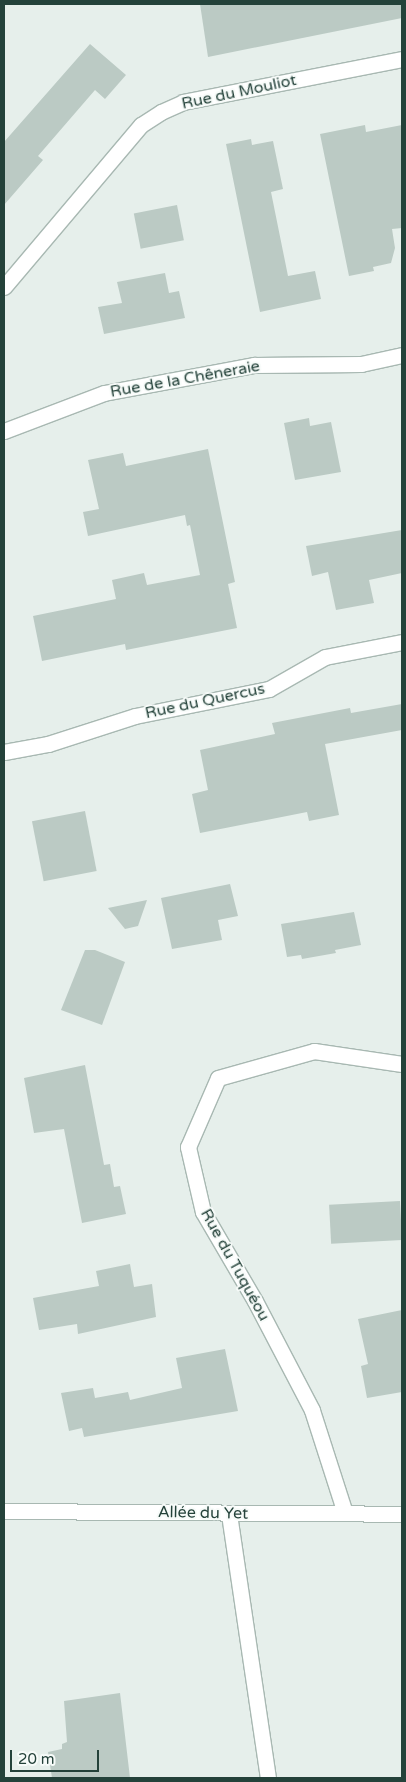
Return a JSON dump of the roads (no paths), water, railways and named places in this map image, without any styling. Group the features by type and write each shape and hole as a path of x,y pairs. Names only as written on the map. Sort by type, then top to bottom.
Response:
{"street":[{"name":"Rue du Mouliot","path":"4,287 141,125 161,112 183,102 402,58"},
{"name":"Rue de la Chêneraie","path":"4,431 104,393 254,365 361,364 402,355"},
{"name":"Rue du Quercus","path":"4,752 48,744 135,716 269,689 325,657 402,642"},
{"name":"Rue du Tuquéou","path":"345,1513 312,1410 254,1300 203,1212 188,1147 218,1078 314,1050 402,1064"},
{"name":"Allée du Yet","path":"4,1511 402,1514"},
{"path":"229,1514 268,1778"}]}
